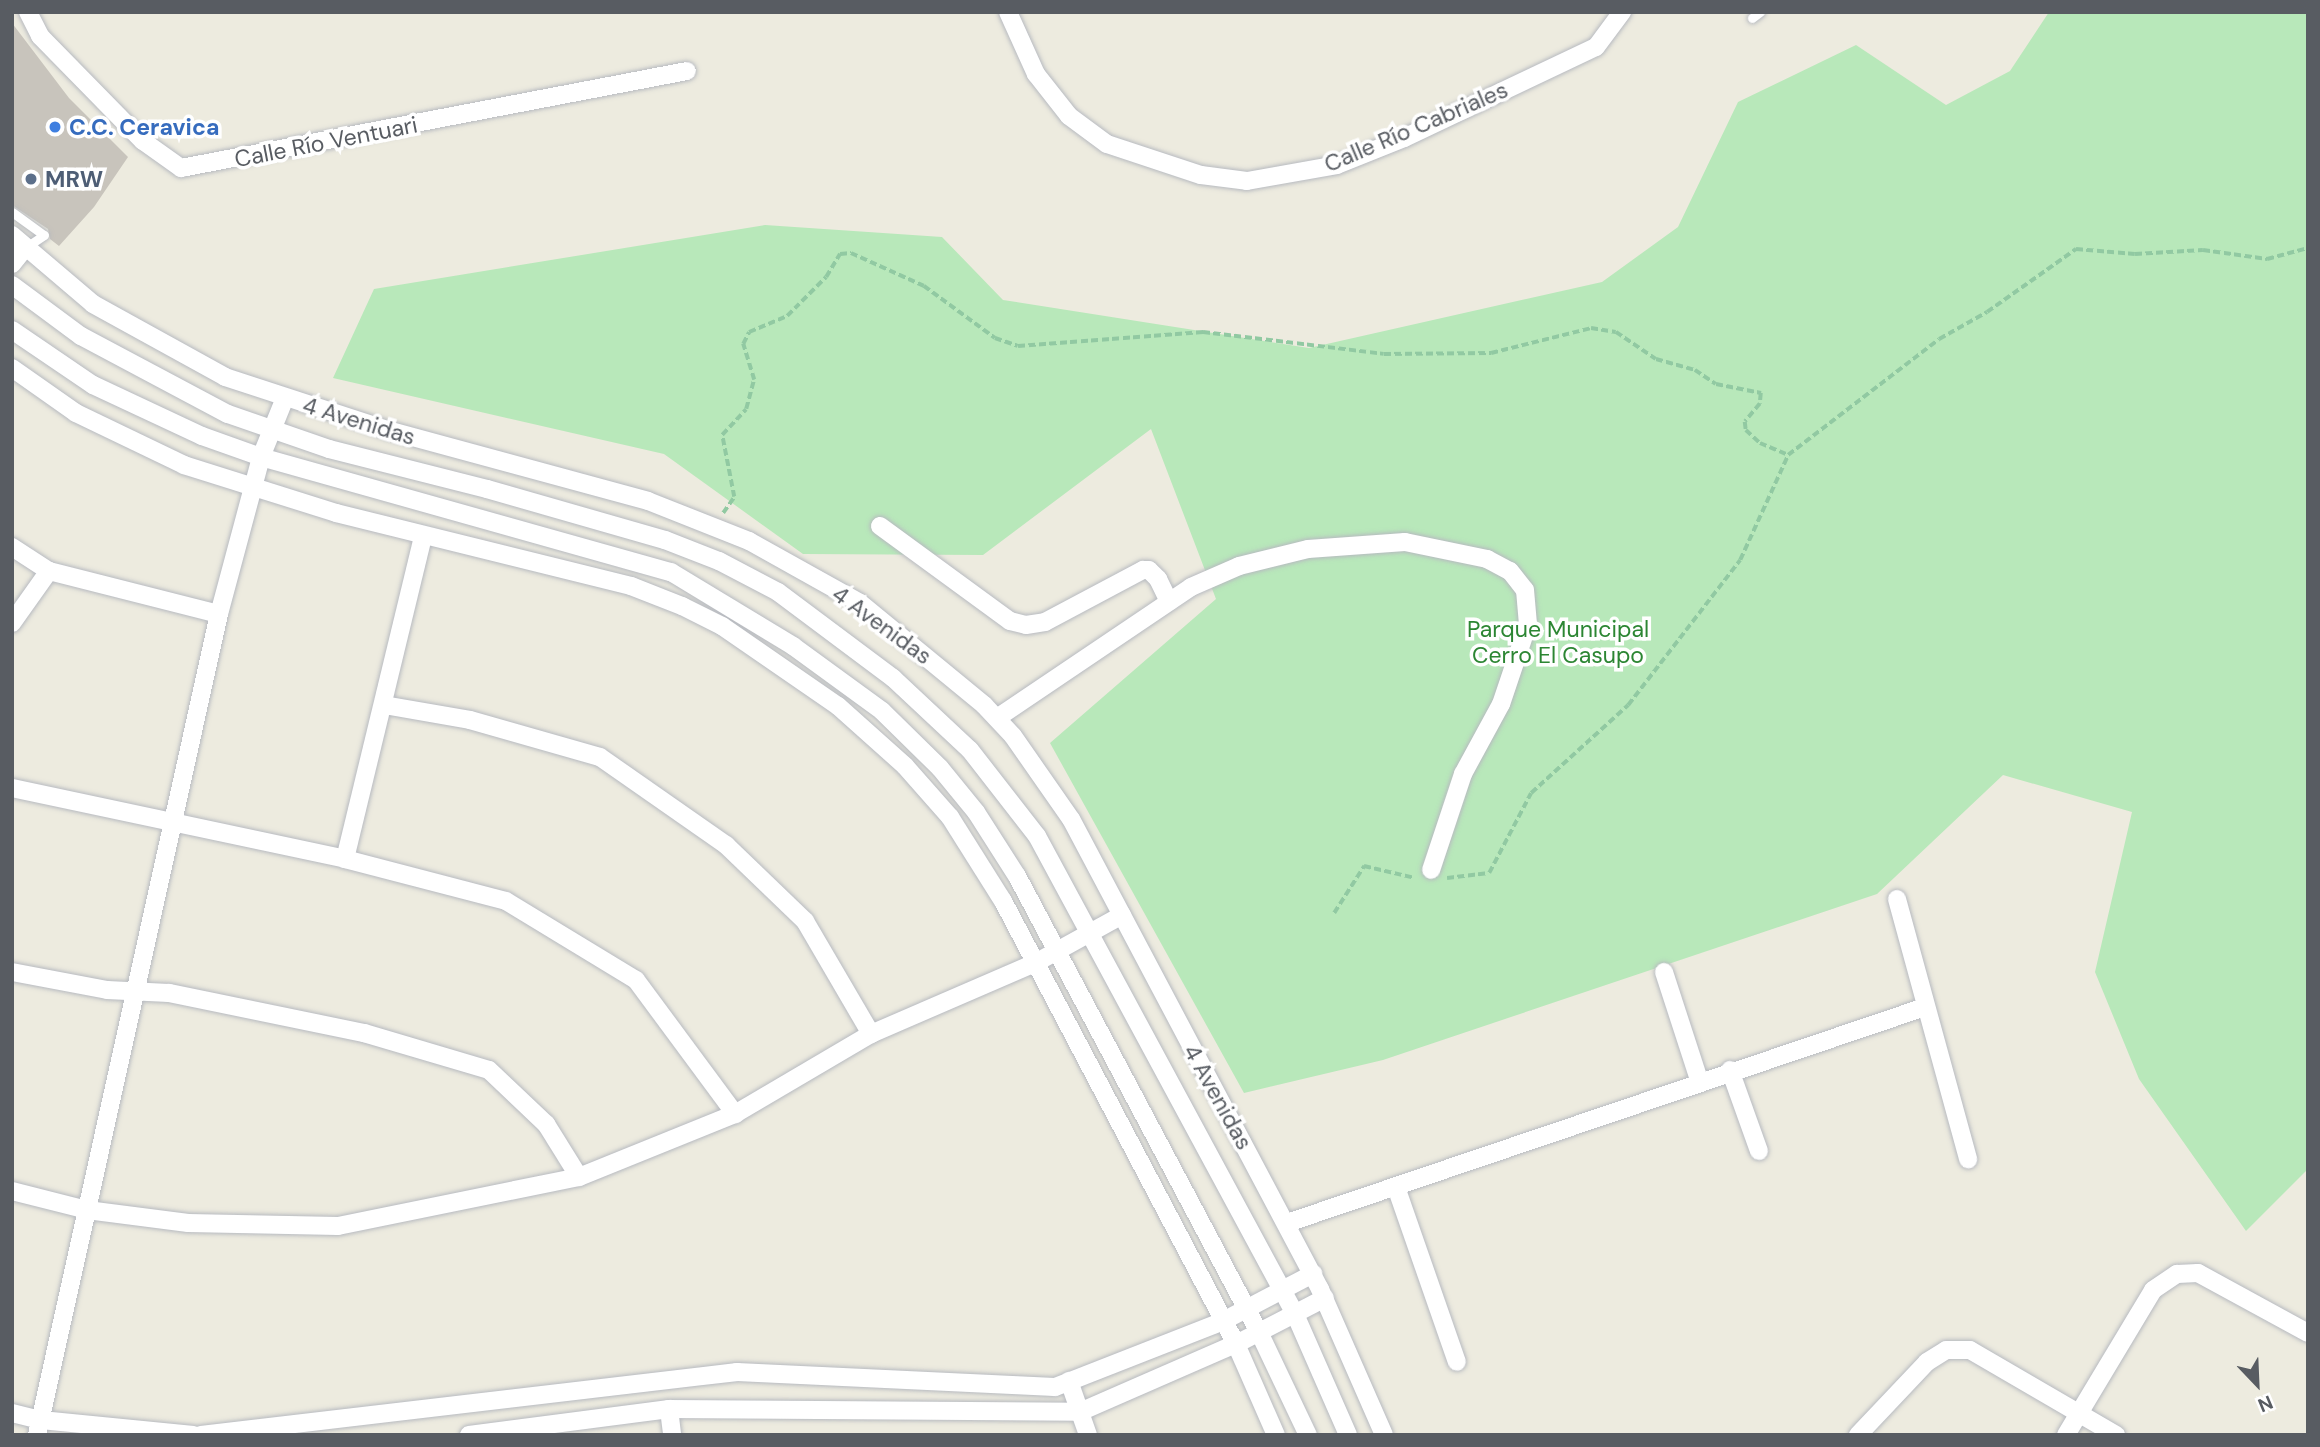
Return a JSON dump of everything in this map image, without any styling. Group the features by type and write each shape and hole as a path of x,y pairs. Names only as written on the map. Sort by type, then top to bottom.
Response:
{"street":[{"name":"Calle Río Ventuari","path":"28,12 40,36 143,141 181,168 687,71"},
{"name":"Calle Río Cabriales","path":"1008,12 1036,74 1069,116 1107,144 1201,175 1247,181 1338,165 1404,138 1596,47 1622,12"},
{"path":"12,264 19,241"},
{"name":"4 Avenidas","path":"19,241 93,304 156,343 225,377 432,444 583,481 713,525 860,603 997,718 1071,819 1313,1274 1384,1435"},
{"name":"4 Avenidas","path":"12,285 81,336 228,414 272,430 665,540 778,592 883,670 970,750 1037,836 1294,1314 1348,1435"},
{"path":"12,330 93,385 144,411 261,457 615,554 671,572 741,611 882,711 940,768 976,812 1058,950 1259,1332 1308,1435"},
{"path":"12,368 76,413 124,440 253,488 423,536 631,586 722,626 838,706 896,758 950,817 1037,961 1236,1343 1276,1435"},
{"path":"39,1428 133,992 174,825 219,614 261,457 285,398"},
{"path":"880,526 1010,621 1026,625 1045,622 1143,570 1149,570 1157,579 1170,602"},
{"path":"345,859 423,536"},
{"path":"997,718 1170,602 1239,566 1308,549 1405,542 1486,559 1510,571 1525,590 1528,624 1501,705 1463,774 1430,875"},
{"path":"12,547 49,570 219,614"},
{"path":"12,623 49,570"},
{"path":"384,705 470,720 600,757 726,845 805,921 871,1034"},
{"path":"12,788 174,825 345,859 506,901 636,980 734,1114"},
{"path":"1897,899 1968,1159"},
{"path":"12,1191 87,1210 188,1223 338,1226 579,1177 734,1114 871,1034 1037,961 1122,915"},
{"path":"12,972 133,992 169,993 364,1033 489,1070 546,1124 579,1177"},
{"path":"1664,972 1699,1080"},
{"path":"1287,1223 1699,1080 1925,1007"},
{"path":"1730,1070 1759,1151"},
{"path":"1396,1187 1457,1362"},
{"path":"2066,1435 2154,1290 2177,1274 2198,1273 2308,1333"},
{"path":"201,1435 737,1372 1055,1387 1223,1321 1313,1274"},
{"path":"468,1435 669,1409 1080,1412 1236,1343 1325,1298"},
{"path":"1858,1435 1927,1362 1946,1350 1970,1350 2116,1435"},
{"path":"1069,1381 1088,1435"},
{"path":"669,1409 672,1435"},
{"path":"12,1413 39,1428 193,1435"}],"lane":[{"path":"12,212 44,235 19,241"}],"path":[{"path":"1334,913 1364,866 1430,875 1489,873 1531,793 1628,705 1740,560 1788,455 1939,338 1987,312 2076,249 2134,254 2203,250 2267,259 2308,248"},
{"path":"713,525 734,497 722,435 746,409 754,380 743,344 749,332 787,316 826,277 840,254 851,253 924,286 995,338 1018,346 1203,332 1384,354 1491,353 1591,328 1616,332 1656,359 1695,370 1716,384 1761,393 1760,404 1745,422 1746,430 1760,443 1788,455"}],"green space":[{"name":"Parque Municipal Cerro El Casupo","path":"2049,12 2308,12 2308,1169 2246,1231 2139,1079 2095,972 2132,812 2003,775 1877,894 1383,1060 1244,1093 1050,743 1216,599 1151,429 983,555 803,554 664,454 333,378 374,289 765,225 942,237 1003,300 1309,348 1602,282 1678,227 1738,102 1856,45 1946,105 2010,71"}],"building":[{"name":"C.C. Ceravica","path":"12,23 69,98 128,157 94,207 59,246 50,239 48,229 12,205"}],"place":[{"name":"C.C. Ceravica","path":"55,127"},
{"name":"MRW","path":"31,179"}]}
